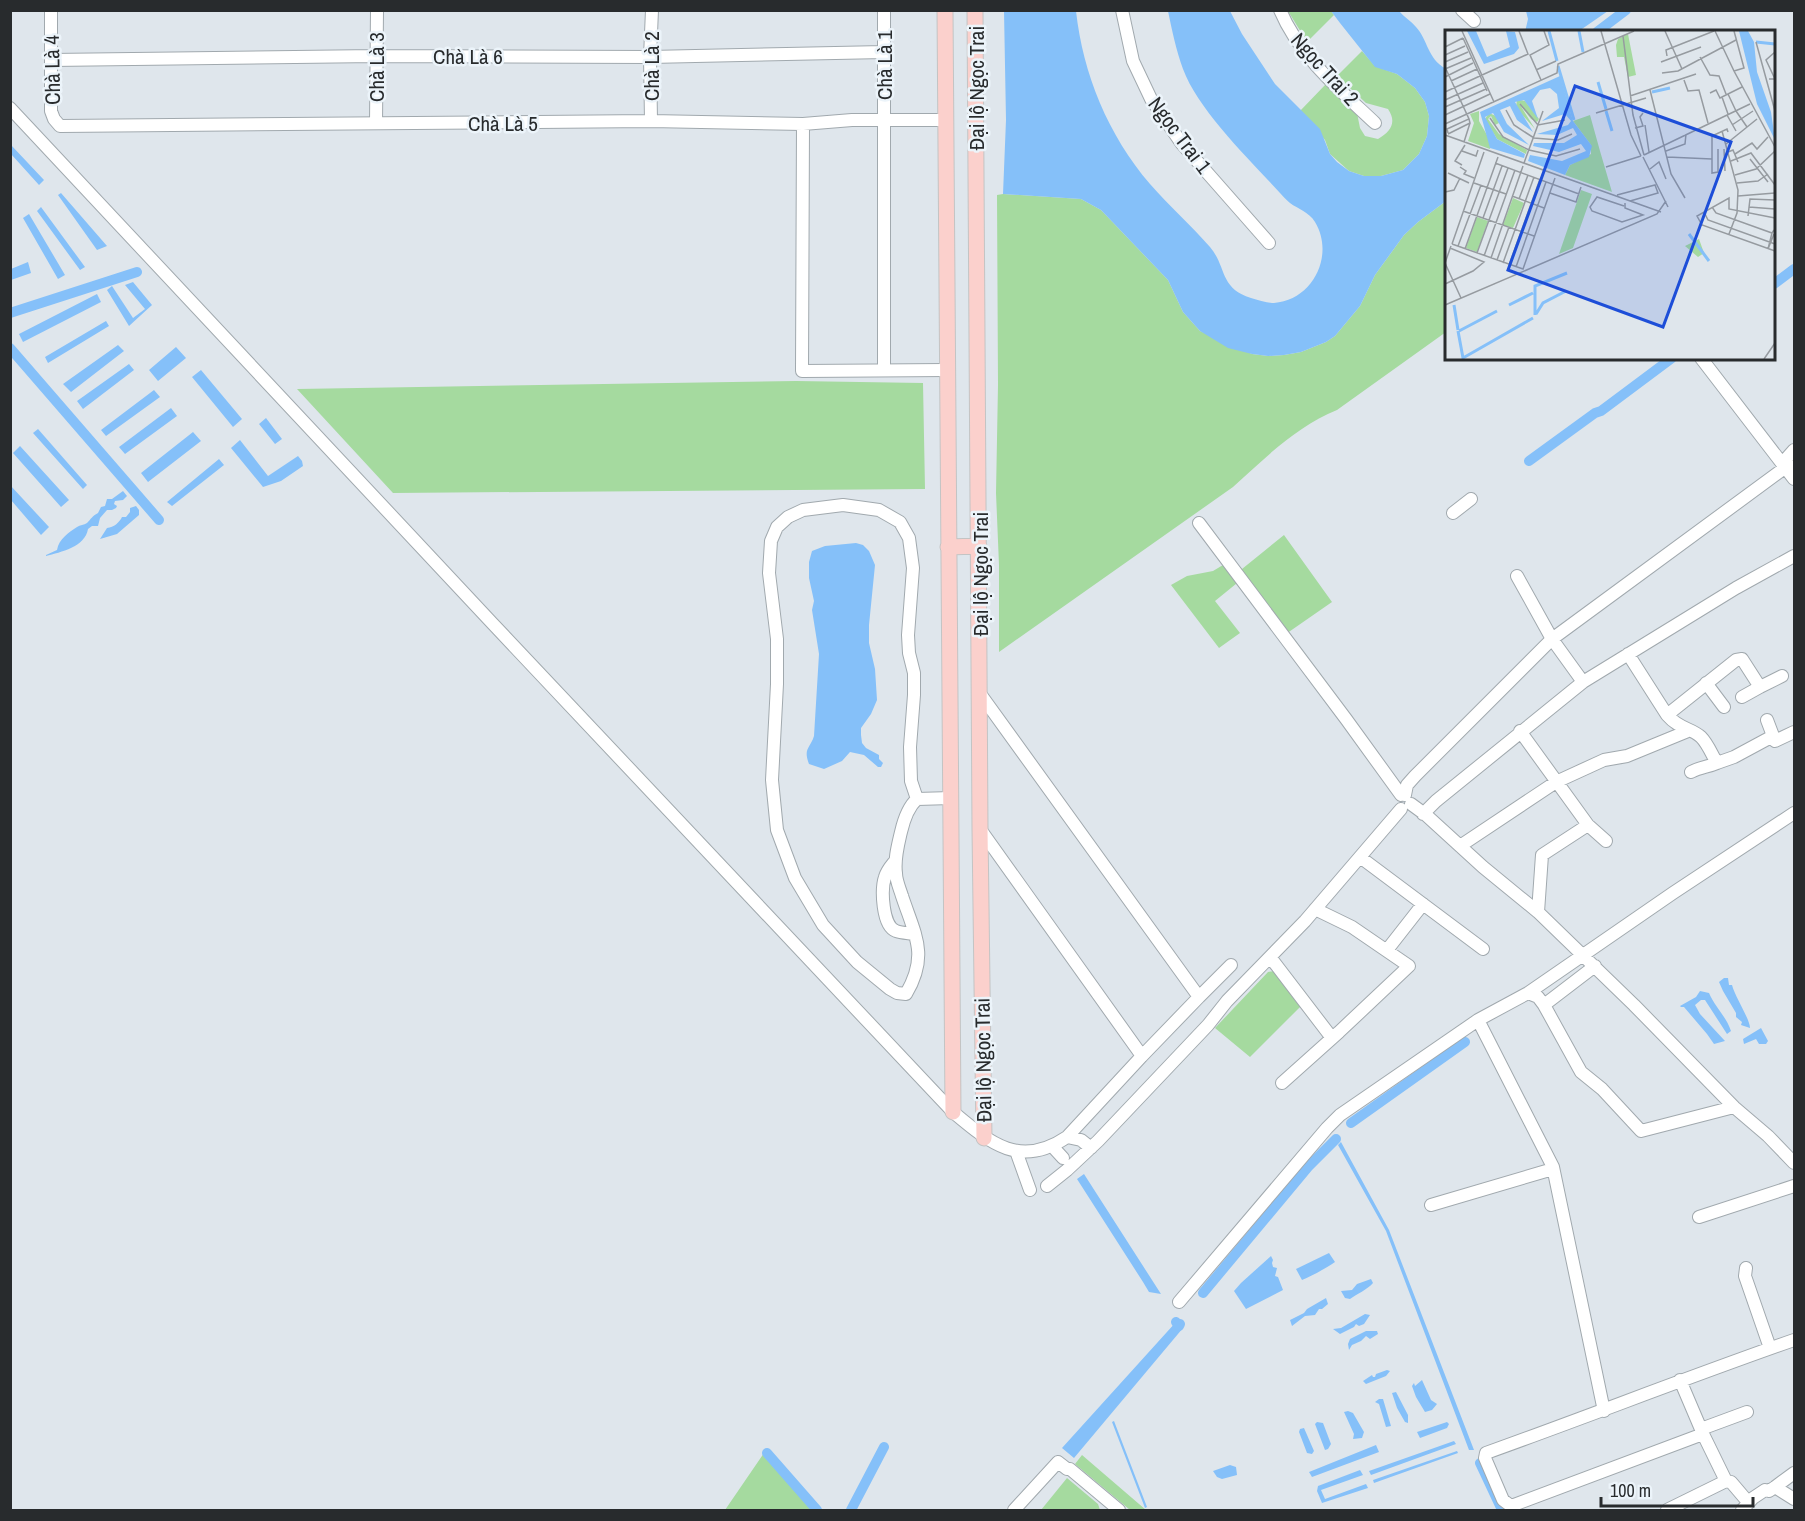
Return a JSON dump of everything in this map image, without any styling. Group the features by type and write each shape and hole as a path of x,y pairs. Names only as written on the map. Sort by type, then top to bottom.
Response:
{"main road":[{"name":"Đại lộ Ngọc Trai","path":"945,10 953,1112"},
{"name":"Đại lộ Ngọc Trai","path":"975,10 984,1138"},
{"path":"948,547 980,546"}],"street":[{"name":"Chà Là 4","path":"51,10 51,111 60,126"},
{"name":"Chà Là 3","path":"376,123 377,10"},
{"name":"Chà Là 2","path":"651,121 652,10"},
{"name":"Chà Là 1","path":"884,10 884,370"},
{"name":"Ngọc Trai 1","path":"1122,10 1133,62 1151,99 1182,144 1269,243"},
{"name":"Ngọc Trai 2","path":"1280,10 1292,34 1314,63 1375,123"},
{"path":"1462,10 1474,21"},
{"name":"Chà Là 6","path":"51,60 376,56 650,57 885,52"},
{"path":"10,108 953,1112 984,1138 1016,1151 1029,1152 1052,1146 1067,1137 1231,965"},
{"name":"Chà Là 5","path":"60,126 651,121 803,124 852,120 946,120"},
{"path":"803,124 802,371 947,370"},
{"path":"1703,360 1790,467"},
{"path":"1794,450 1786,459 1794,479"},
{"path":"1047,1186 1091,1148 1315,909 1405,801 1408,783 1552,639 1790,467"},
{"path":"1453,513 1471,499"},
{"path":"917,799 912,781 910,747 914,673 909,653 908,635 913,568 909,538 900,522 879,510 843,505 803,510 788,517 777,528 771,541 769,573 777,639 772,780 777,830 795,878 823,925 857,962 897,993 906,994 914,981 920,961 915,934 896,875 895,861 904,821 917,799 951,798"},
{"path":"1199,523 1354,728 1405,801 1538,912 1595,966 1734,1107 1794,1162"},
{"path":"1423,814 1520,731 1582,682 1629,663 1736,588 1794,556"},
{"path":"1517,576 1552,639 1582,682"},
{"path":"1668,715 1736,660 1742,659 1760,687"},
{"path":"1629,663 1675,723 1699,736 1717,763"},
{"path":"1742,697 1782,676"},
{"path":"1706,683 1724,707"},
{"path":"981,695 1199,998"},
{"path":"1767,720 1775,741 1794,732"},
{"path":"1520,731 1588,825 1606,841"},
{"path":"1460,846 1556,782 1604,760 1627,756 1688,731"},
{"path":"1691,772 1734,757 1773,736"},
{"path":"1179,1302 1340,1115 1478,1020 1528,993 1794,813"},
{"path":"1538,912 1542,855 1588,825"},
{"path":"980,829 1059,946 1102,1006 1142,1056"},
{"path":"1360,857 1483,949"},
{"path":"895,861 888,869 884,880 884,914 894,931 915,934"},
{"path":"1387,950 1423,904"},
{"path":"1282,1083 1409,966 1352,927 1315,909"},
{"path":"1270,957 1332,1038"},
{"path":"1544,1005 1595,966"},
{"path":"1528,993 1538,997 1544,1005 1581,1071 1602,1089 1641,1131 1734,1107"},
{"path":"1478,1020 1553,1169 1604,1411"},
{"path":"1067,1137 1081,1140 1091,1148"},
{"path":"1052,1146 1063,1158"},
{"path":"1016,1151 1030,1190"},
{"path":"1431,1204 1553,1169"},
{"path":"1699,1217 1794,1186"},
{"path":"1746,1268 1745,1276 1770,1348"},
{"path":"1747,1412 1517,1505 1511,1506 1503,1500 1485,1458 1486,1453 1794,1340"},
{"path":"1680,1380 1726,1481"},
{"path":"1014,1510 1058,1462 1070,1469 1117,1510"},
{"path":"1667,1510 1726,1481 1731,1482 1745,1506 1765,1490 1769,1491 1794,1473"},
{"path":"1775,1487 1794,1498"}],"green space":[{"path":"1288,11 1331,11 1334,15 1307,42"},
{"path":"1362,51 1375,66 1397,74 1415,88 1425,102 1429,116 1427,136 1419,154 1403,170 1381,176 1364,176 1349,171 1330,154 1325,140 1300,111 1326,84 1357,113 1360,128 1365,136 1378,139 1386,133 1392,122 1388,109 1366,103 1337,76"},
{"path":"997,195 1081,199 1101,210 1168,280 1183,312 1200,331 1252,354 1268,356 1301,352 1335,336 1360,306 1375,275 1404,235 1445,202 1445,333 1337,410 1295,434 1233,487 999,652 996,493"},
{"path":"796,381 923,383 925,489 393,493 297,389"},
{"path":"1284,535 1332,602 1283,636 1242,579 1215,601 1240,633 1219,648 1171,585 1187,576 1213,571 1228,562 1242,569"},
{"path":"1274,971 1301,1006 1250,1057 1215,1028 1268,972"},
{"path":"766,1450 818,1509 819,1510 725,1510"},
{"path":"1082,1455 1146,1510 1130,1510 1075,1464"},
{"path":"1067,1478 1098,1504 1100,1510 1041,1510"}],"water":[{"path":"1526,10 1608,11 1580,30 1525,30 1528,19"},
{"path":"1004,11 1076,11 1079,35 1091,81 1110,124 1135,165 1210,247 1233,289 1251,298 1268,302 1288,300 1300,294 1317,274 1323,248 1321,235 1313,219 1286,199 1226,134 1200,101 1183,69 1168,11 1230,11 1242,34 1275,84 1320,129 1330,154 1337,162 1349,171 1364,176 1381,176 1403,170 1419,154 1427,136 1429,116 1425,102 1415,88 1397,74 1375,67 1331,11 1399,11 1416,27 1435,60 1445,68 1445,202 1404,235 1375,275 1360,306 1335,336 1301,352 1268,356 1252,354 1228,348 1200,331 1183,312 1168,280 1101,210 1081,199 1003,194 1006,120"},
{"path":"11,145 44,180 39,185 11,154"},
{"path":"61,193 107,246 97,250 58,195"},
{"path":"41,207 85,267 80,270 37,211"},
{"path":"29,214 65,275 58,279 23,218"},
{"path":"28,262 31,273 11,280 11,269"},
{"path":"133,282 152,305 129,326 107,290 112,286 133,318 145,309 125,285"},
{"path":"97,294 101,302 23,342 19,334"},
{"path":"106,321 109,326 48,363 45,357"},
{"path":"118,345 124,351 71,392 63,384"},
{"path":"176,347 186,358 158,381 149,370"},
{"path":"129,364 134,370 83,409 77,401"},
{"path":"201,370 242,419 233,427 192,377"},
{"path":"154,390 160,397 106,436 101,430"},
{"path":"171,408 177,416 125,454 119,447"},
{"path":"266,418 282,439 275,444 259,424"},
{"path":"38,429 87,485 83,489 33,433"},
{"path":"193,432 201,441 148,482 141,473"},
{"path":"240,440 268,476 298,456 303,466 281,481 263,487 231,448"},
{"path":"20,446 69,500 61,507 13,453"},
{"path":"219,459 224,465 172,506 167,502"},
{"path":"10,485 49,527 41,535 11,500"},
{"path":"123,491 127,496 123,500 115,501 116,508 107,510 100,518 98,526 88,529 82,540 72,548 46,556 57,550 67,534 87,523 98,513 101,507 105,506 107,499 112,499"},
{"path":"136,506 139,515 117,534 100,539 107,528 112,527 122,517 126,517 130,508"},
{"path":"856,543 863,545 869,551 875,565 869,643 875,669 877,700 861,728 861,735 862,743 879,755 883,763 881,767 878,767 864,755 850,752 842,761 824,769 809,764 807,755 814,736 819,654 812,610 814,601 809,578 809,562 812,551 825,546"},
{"path":"1728,978 1729,985 1732,985 1750,1028 1741,1025 1742,1022 1736,1017 1719,982"},
{"path":"1700,991 1709,993 1731,1031 1727,1034 1705,1000 1695,1005 1700,1014 1725,1041 1714,1044 1684,1007 1680,1006 1696,997"},
{"path":"1761,1028 1768,1041 1766,1044 1759,1044 1756,1039 1744,1044 1743,1039"},
{"path":"1341,1142 1389,1230 1474,1450 1469,1450 1386,1231 1338,1145"},
{"path":"1084,1174 1161,1294 1149,1292 1077,1179"},
{"path":"1329,1253 1335,1262 1302,1280 1296,1269"},
{"path":"1271,1256 1273,1267 1277,1268 1275,1276 1278,1277 1283,1290 1246,1309 1234,1291"},
{"path":"1371,1279 1373,1283 1371,1285 1350,1299 1345,1298 1341,1291 1352,1290 1357,1284"},
{"path":"1326,1298 1328,1304 1319,1309 1315,1315 1305,1316 1292,1326 1290,1320"},
{"path":"1365,1314 1370,1315 1364,1324 1359,1326 1356,1324 1340,1334 1333,1329 1341,1328"},
{"path":"1176,1322 1183,1328 1074,1458 1062,1448"},
{"path":"1366,1331 1377,1331 1378,1334 1370,1339 1366,1336 1352,1345 1349,1350 1350,1339"},
{"path":"1390,1371 1386,1376 1366,1384 1363,1381 1372,1375 1375,1377 1376,1374"},
{"path":"1422,1380 1431,1400 1437,1404 1432,1410 1425,1412 1412,1386"},
{"path":"1396,1392 1408,1415 1408,1423 1405,1422 1397,1408 1392,1393"},
{"path":"1383,1399 1391,1426 1386,1427 1379,1404 1375,1402"},
{"path":"1344,1412 1353,1413 1364,1432 1362,1438 1353,1439 1354,1434"},
{"path":"1114,1421 1147,1507 1145,1508 1112,1422"},
{"path":"1447,1422 1449,1424 1447,1428 1420,1438 1417,1432"},
{"path":"1323,1423 1331,1444 1328,1449 1325,1450 1315,1424"},
{"path":"1304,1428 1314,1451 1312,1454 1307,1453 1299,1432"},
{"path":"1454,1441 1456,1444 1371,1475 1369,1471"},
{"path":"1376,1445 1379,1452 1312,1477 1309,1472"},
{"path":"1457,1451 1458,1453 1374,1483 1373,1480"},
{"path":"1230,1465 1236,1467 1237,1475 1222,1479 1217,1477 1213,1471"},
{"path":"1360,1470 1363,1475 1321,1490 1325,1499 1366,1484 1368,1488 1322,1503 1317,1491 1318,1486"}],"waterway":[{"path":"1600,30 1626,10"},
{"path":"1775,283 1794,269"},
{"path":"10,313 137,272"},
{"path":"10,348 159,520"},
{"path":"1529,461 1669,360"},
{"path":"1351,1123 1465,1042"},
{"path":"1203,1293 1308,1167 1336,1139"},
{"path":"1176,1322 1179,1326 1180,1324"},
{"path":"851,1510 884,1447"},
{"path":"767,1453 817,1510"},
{"path":"1480,1463 1502,1510"}]}
